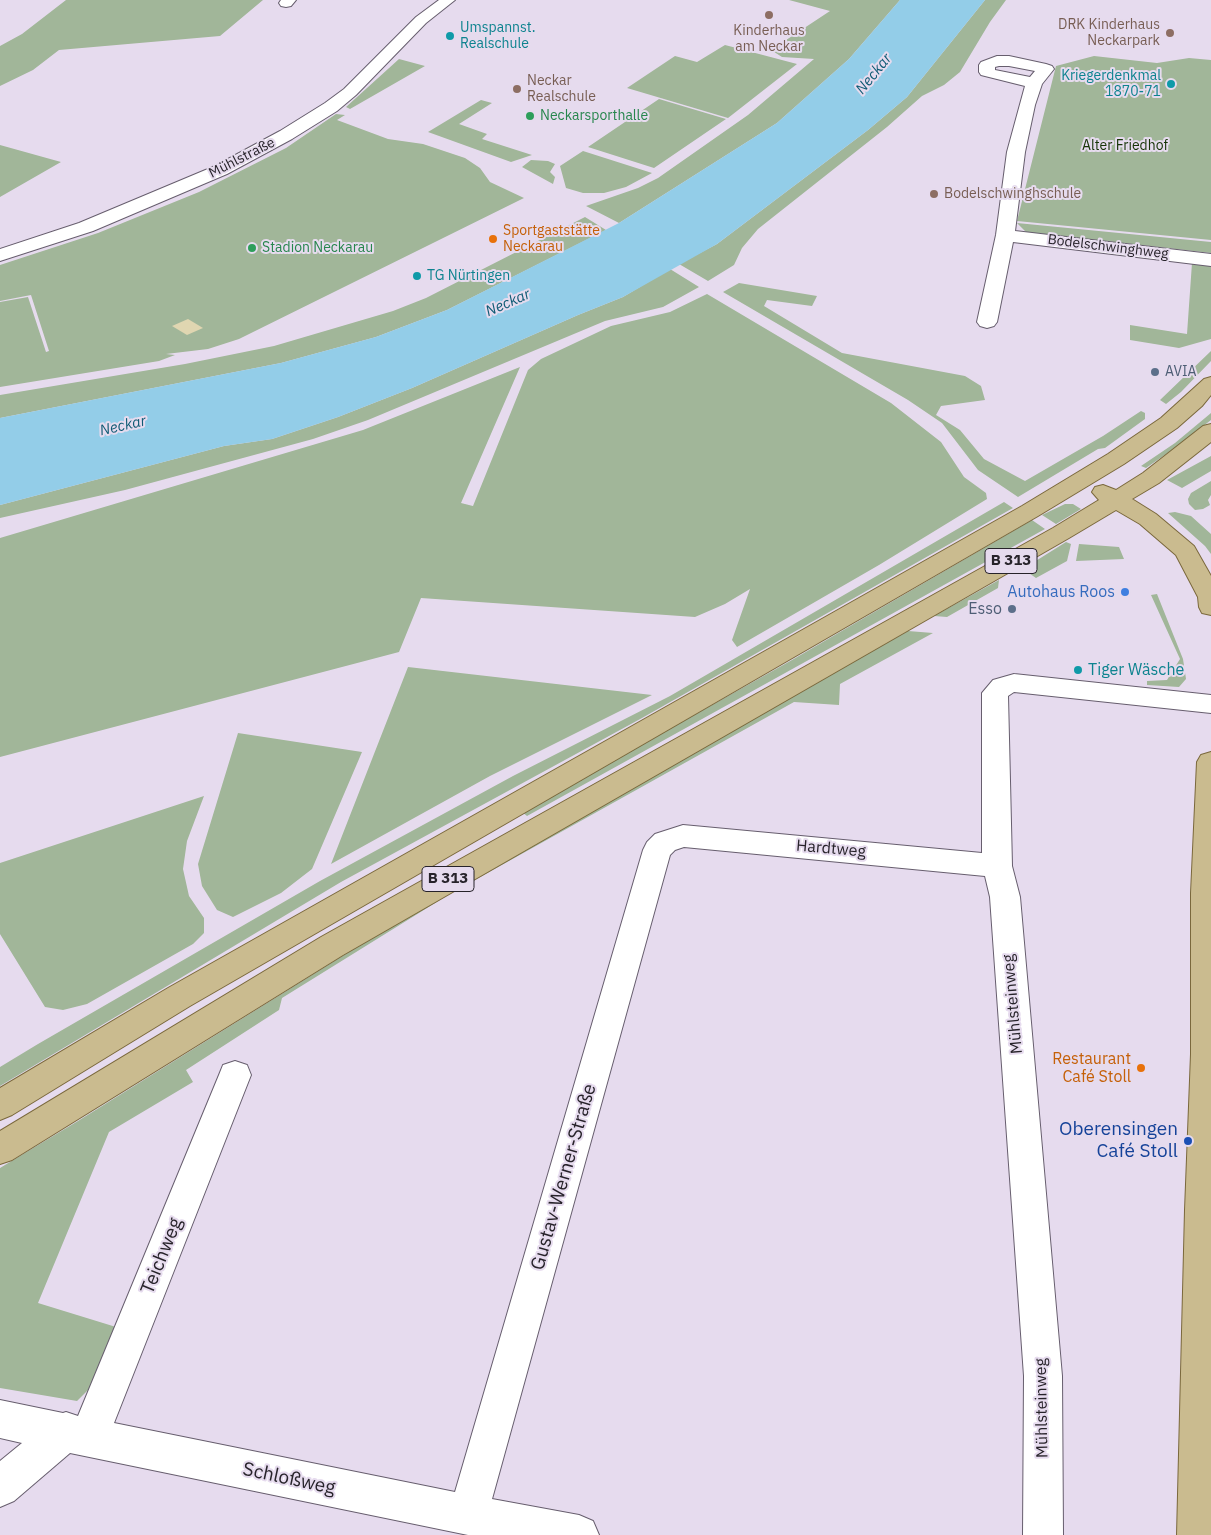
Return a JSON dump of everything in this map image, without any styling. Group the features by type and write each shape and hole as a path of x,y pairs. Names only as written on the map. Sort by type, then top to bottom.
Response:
{"main road":[{"name":"B 313","path":"0,1105 179,997 1083,480 1169,422 1194,401 1211,383"},
{"name":"B 313","path":"0,1149 332,946 1061,533 1151,478 1211,431"},
{"path":"1083,480 1148,519 1186,551 1210,597 1211,606"},
{"path":"1197,1535 1202,1210 1209,1054 1211,762"}],"street":[{"name":"Mühlstraße","path":"0,255 95,223 221,170 286,135 331,107 350,92 421,20 448,0"},
{"path":"987,322 1005,234 1016,152 1034,83"},
{"name":"Bodelschwinghweg","path":"1005,234 1211,260"},
{"name":"Mühlsteinweg","path":"1043,1535 1042,1376 1005,907 997,866 995,693 1002,686 1014,683 1211,704"},
{"name":"Hardtweg","path":"665,842 683,836 997,866"},
{"name":"Gustav-Werner-Straße","path":"468,1515 657,850 665,842"},
{"name":"Teichweg","path":"0,1487 78,1434 235,1075"},
{"name":"Schloßweg","path":"0,1419 336,1489 579,1535"}],"green space":[{"path":"66,0 263,0 220,36 59,50 33,70 0,86 0,46 22,34"},
{"path":"789,0 900,0 849,59 777,123 619,223 586,206 638,188 658,178 748,115 814,59 782,57 771,50 830,11"},
{"path":"985,0 1006,0 990,22 960,72 944,85 922,96 887,127 758,229 742,248 734,265 708,281 679,264 717,244 868,130 907,97"},
{"path":"725,45 797,64 728,118 627,88 675,56 697,62"},
{"name":"Alter Friedhof","path":"1094,56 1157,63 1189,58 1211,60 1211,240 1017,221 1056,66"},
{"path":"399,59 425,66 350,109 346,107"},
{"path":"659,99 726,119 654,168 588,147"},
{"path":"481,100 492,103 459,124 487,134 482,139 532,155 511,162 428,132"},
{"name":"Stadion Neckarau","path":"336,114 345,115 337,120 388,139 423,144 465,158 480,168 490,182 524,198 239,339 208,349 166,354 175,355 159,361 0,387 0,302 28,297 46,352 49,351 31,295 0,301 0,265 98,233 199,192 286,148"},
{"path":"0,145 61,162 0,197"},
{"path":"583,151 652,173 626,187 604,193 583,193 566,188 560,166"},
{"path":"531,160 548,161 555,164 550,172 555,177 553,184 522,167"},
{"path":"585,217 606,230 447,310 376,337 281,363 0,418 0,395 185,364 274,346 393,311 426,298"},
{"path":"1017,223 1211,242 1211,253 1026,232"},
{"path":"1192,263 1211,266 1211,339 1179,348 1130,340 1130,325 1187,334"},
{"path":"670,269 699,287 663,307 605,321 368,420 313,439 125,490 0,518 0,505 224,446 272,439 338,417 412,388 623,297"},
{"path":"739,283 817,296 812,306 767,300 764,306 842,353 965,376 981,386 985,400 941,406 936,415 960,430 984,459 1025,481 1103,436 1141,411 1145,413 1145,419 1105,448 1098,449 1018,497 978,470 942,423 908,400 723,292"},
{"path":"707,294 891,403 941,442 964,477 986,493 987,499 879,565 737,647 732,640 750,589 725,604 695,617 421,598 399,652 0,757 0,538 363,430 520,367 461,503 473,506 528,370 541,359 611,326 670,312"},
{"path":"1211,351 1211,361 1181,392 1166,404 1160,400"},
{"path":"1211,413 1211,420 1179,445 1146,468 1141,466 1175,443"},
{"path":"1211,456 1211,471 1182,488 1167,480"},
{"path":"1211,481 1211,495 1208,500 1210,505 1203,509 1195,510 1189,504 1188,499 1191,493"},
{"path":"1004,502 1013,508 642,718 341,882 0,1086 0,1067 38,1044 320,881 513,776 670,696"},
{"path":"1065,504 1073,504 1081,509 1056,524 1042,515"},
{"path":"1175,512 1191,516 1211,534 1211,554 1205,546 1168,513"},
{"path":"1032,520 1045,529 527,816 522,812 792,660"},
{"path":"1066,542 1071,544 1067,561 1036,578 1023,569"},
{"path":"1079,544 1119,547 1124,559 1076,561"},
{"path":"999,580 998,588 947,617 934,616"},
{"path":"1157,594 1183,659 1186,679 1179,687 1147,685 1147,681 1167,680 1180,659 1151,595"},
{"path":"908,631 933,633 840,684 839,705 794,702 448,895 282,998 279,1010 186,1070 193,1082 109,1132 38,1303 116,1327 91,1387 77,1401 0,1388 0,1168 445,892"},
{"path":"408,667 652,695 490,776 331,864"},
{"path":"238,733 362,752 312,869 281,893 233,917 217,910 202,886 198,864"},
{"path":"204,796 187,841 183,869 189,896 204,918 204,933 193,944 87,1004 63,1010 45,1007 0,934 0,863"}],"sand":[{"path":"188,319 203,328 187,335 172,326"}],"water":[{"name":"Neckar","path":"900,0 985,0 907,97 868,130 717,244 623,297 412,388 338,417 272,439 224,446 0,505 0,418 281,363 376,337 447,310 619,223 777,123 849,59"}],"place":[{"name":"Kinderhaus am Neckar","path":"769,15"},
{"name":"DRK Kinderhaus Neckarpark","path":"1170,33"},
{"name":"Umspannst. Realschule","path":"450,36"},
{"name":"Kriegerdenkmal 1870-71","path":"1171,84"},
{"name":"Neckar Realschule","path":"517,89"},
{"name":"Neckarsporthalle","path":"530,116"},
{"name":"Bodelschwinghschule","path":"934,194"},
{"name":"Sportgaststätte Neckarau","path":"493,239"},
{"name":"Stadion Neckarau","path":"252,248"},
{"name":"TG Nürtingen","path":"417,276"},
{"name":"AVIA","path":"1155,372"},
{"name":"Autohaus Roos","path":"1125,592"},
{"name":"Esso","path":"1012,609"},
{"name":"Tiger Wäsche","path":"1078,670"},
{"name":"Restaurant Café Stoll","path":"1141,1068"},
{"name":"Oberensingen Café Stoll","path":"1188,1141"}]}
